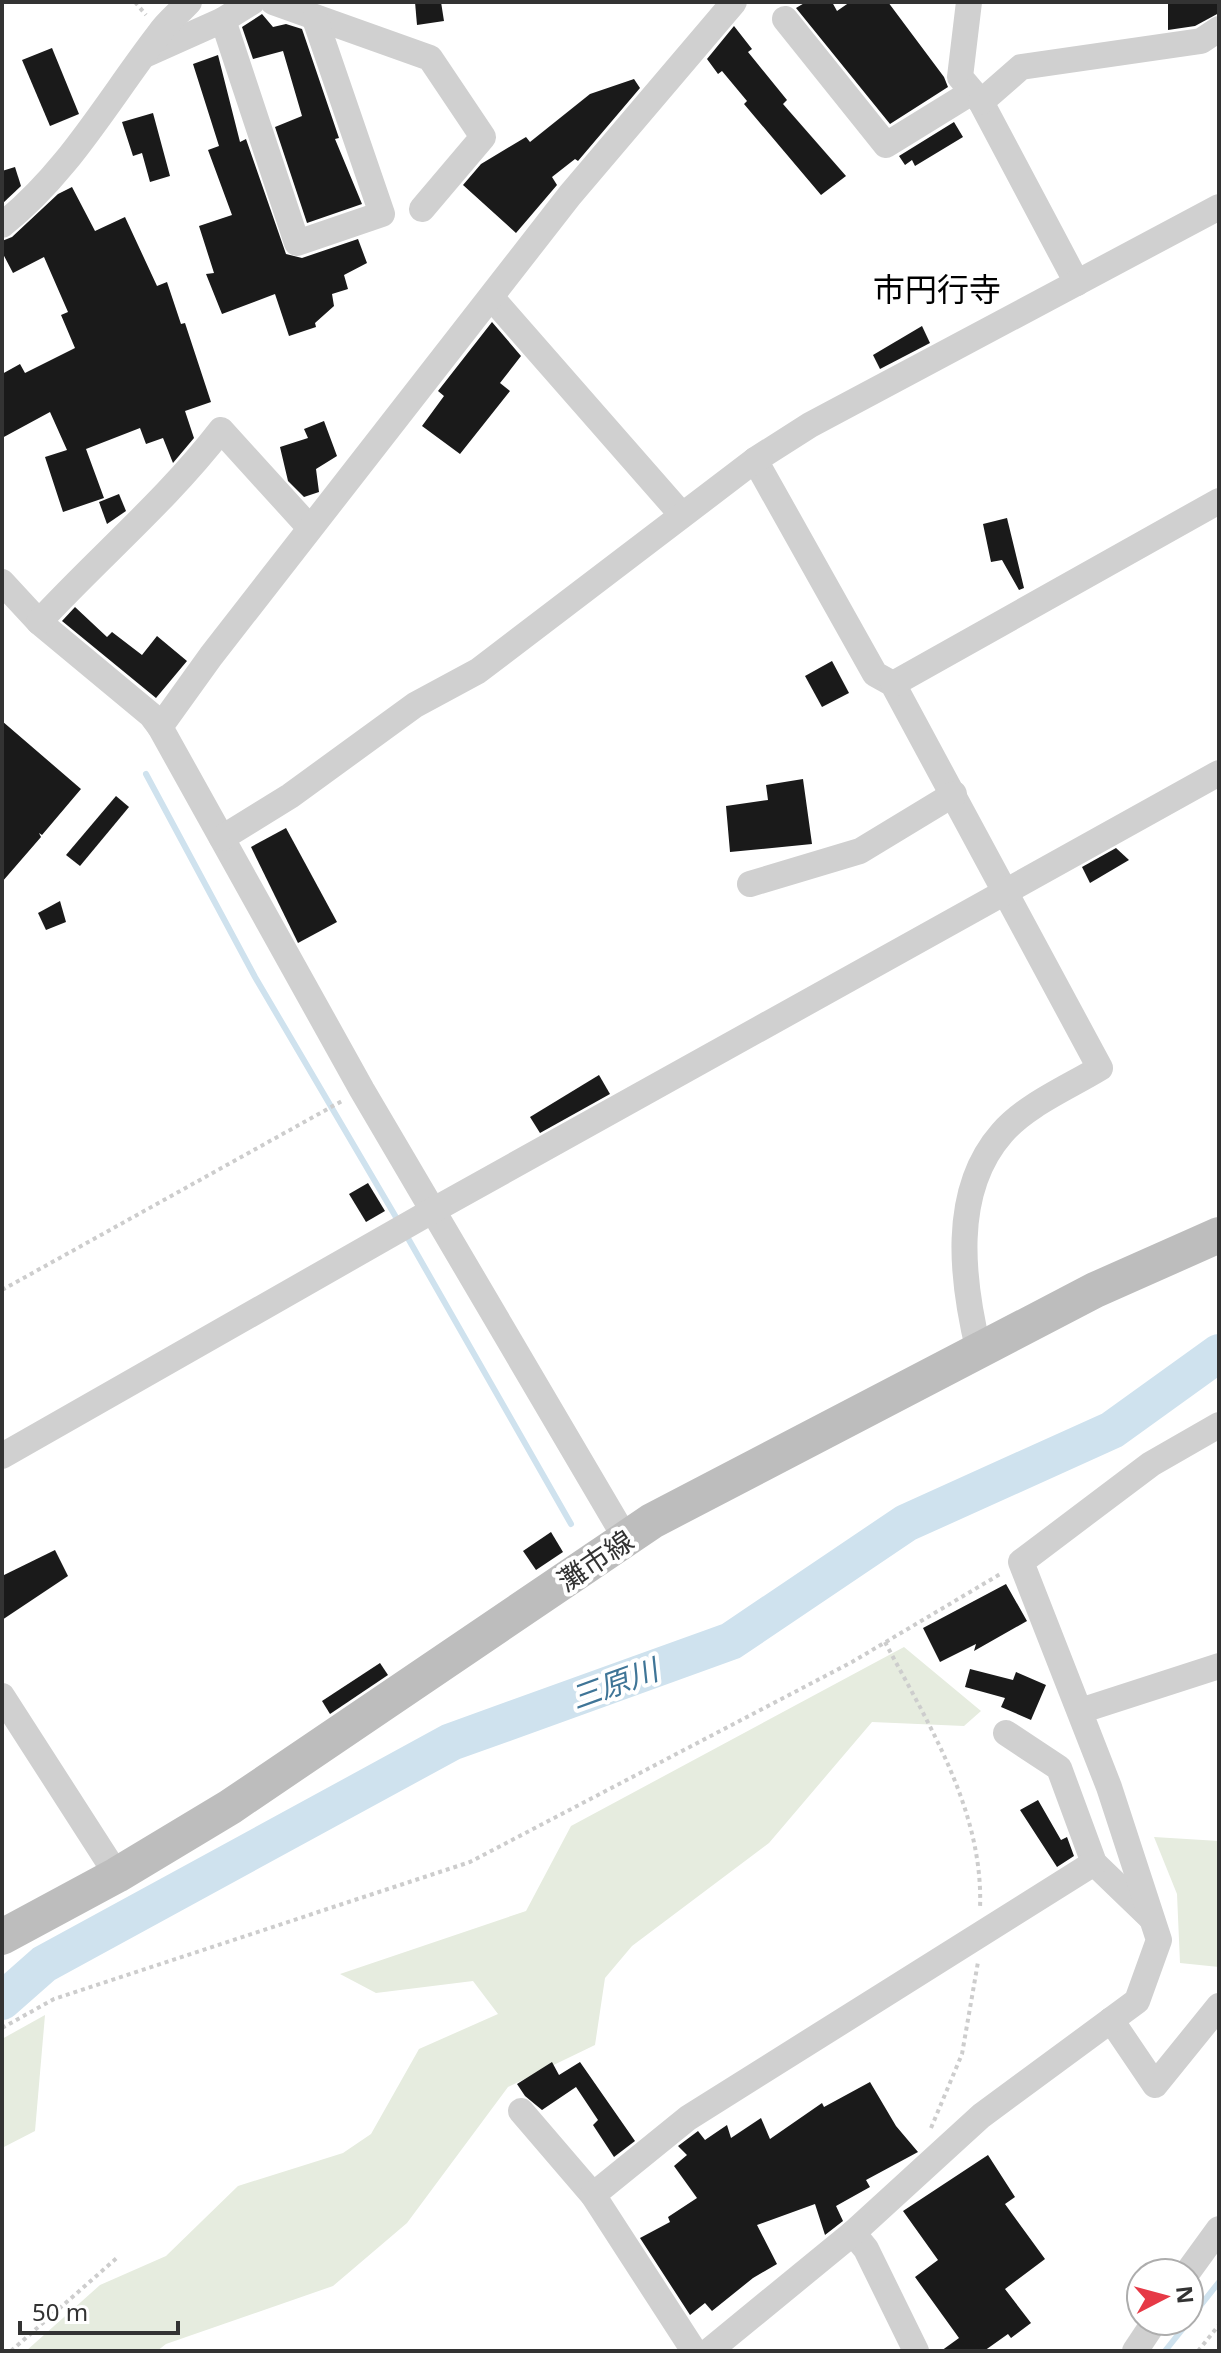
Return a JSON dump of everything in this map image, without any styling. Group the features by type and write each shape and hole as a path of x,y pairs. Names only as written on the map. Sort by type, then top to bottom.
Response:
{"main road":[{"name":"灘市線","path":"2,1937 117,1875 230,1807 626,1539 680,1507 1095,1290 1219,1235"}],"street":[{"path":"2,225 36,199 59,173 159,34 189,2"},
{"path":"147,54 223,20 252,2"},
{"path":"273,2 430,58 483,137 422,209"},
{"path":"160,727 310,528 570,195 734,2"},
{"path":"969,2 960,77 976,97 1077,283"},
{"path":"223,20 297,243 382,214 315,19"},
{"path":"785,19 886,145 976,97 1021,67 1201,41 1219,29"},
{"path":"222,838 290,796 415,705 478,671 755,460 810,425 1219,207"},
{"path":"491,297 682,515"},
{"path":"39,622 94,562 185,476 221,430 310,528"},
{"path":"755,460 875,674 893,684 1100,1068 1002,1133 973,1179 963,1250 979,1352"},
{"path":"893,684 1219,501"},
{"path":"2,582 39,622 151,715 160,727 362,1090 626,1539"},
{"path":"2,1456 432,1211 1219,773"},
{"path":"750,884 860,851 954,794"},
{"path":"709,2351 853,2233 981,2116 1137,2001 1159,1940 1080,1711 1021,1562 1151,1464 1219,1425"},
{"path":"1080,1711 1219,1666"},
{"path":"2,1696 117,1875"},
{"path":"1006,1733 1059,1768 1094,1863 1152,1919"},
{"path":"593,2195 688,2118 1094,1863"},
{"path":"1111,2020 1155,2085 1219,2006"},
{"path":"521,2111 593,2195 694,2351"},
{"path":"1199,2257 1219,2229"},
{"path":"853,2233 866,2249 916,2351"}],"path":[{"path":"2,1290 362,1090"},
{"path":"2,2028 54,1999 470,1862 852,1662 1021,1562"},
{"path":"11,2351 119,2256"},
{"path":"1198,2351 1219,2325"}],"shaded area":[{"path":"904,1647 981,1711 964,1726 872,1722 769,1843 632,1946 605,1978 595,2045 508,2087 407,2223 333,2286 166,2344 157,2351 26,2351 100,2285 166,2256 238,2186 343,2153 371,2134 419,2049 498,2014 473,1981 376,1993 340,1974 526,1911 571,1826"},
{"path":"1154,1837 1219,1841 1219,1967 1180,1963 1177,1894"},
{"path":"45,2015 35,2131 2,2148 2,2039"}],"building":[{"path":"415,2 441,2 444,21 417,25"},
{"path":"806,2 832,2 837,11 850,2 888,2 944,77 948,87 890,124 796,8"},
{"path":"1168,2 1219,2 1219,13 1195,26 1168,30"},
{"path":"262,14 273,27 286,24 302,29 339,138 335,139 362,204 307,223 275,127 302,116 283,51 253,59 242,27"},
{"path":"734,26 752,49 748,52 787,100 783,104 846,176 821,195 744,104 747,101 722,71 718,74 707,59"},
{"path":"52,48 79,114 50,126 22,60"},
{"path":"218,55 240,142 246,139 286,254 302,258 358,239 367,263 344,275 348,289 332,294 334,306 315,323 316,327 289,336 275,294 222,314 206,274 214,273 199,226 232,215 208,150 219,146 193,64"},
{"path":"634,79 640,88 578,161 575,159 552,177 557,185 516,233 463,185 481,164 526,137 530,142 590,94"},
{"path":"153,113 170,176 150,182 142,153 133,156 122,122"},
{"path":"954,122 963,137 915,166 912,160 905,165 899,156"},
{"path":"15,167 21,186 2,204 2,171"},
{"path":"72,187 95,231 125,217 157,286 167,282 181,324 185,323 211,402 185,411 194,438 173,463 163,438 146,444 140,428 86,449 104,498 63,512 45,457 67,450 50,412 2,438 2,374 20,364 25,373 75,348 61,315 68,312 44,257 13,273 2,252 2,241 12,237 58,194"},
{"path":"492,322 521,356 500,383 510,391 460,454 422,426 444,396 438,391"},
{"path":"922,326 930,343 880,369 873,355"},
{"path":"324,421 337,456 316,469 319,492 304,497 288,481 280,447 308,438 304,429"},
{"path":"119,494 126,511 107,524 99,502"},
{"path":"1007,518 1024,588 1019,590 1002,560 991,562 983,524"},
{"path":"75,607 107,637 112,632 142,655 157,636 187,661 156,698 62,621"},
{"path":"832,661 849,693 822,707 805,676"},
{"path":"2,721 81,789 42,835 39,833 41,837 2,882"},
{"path":"803,779 812,844 730,852 726,806 768,800 766,785"},
{"path":"116,796 129,807 80,866 66,855"},
{"path":"286,828 337,922 298,943 251,847"},
{"path":"1116,848 1129,860 1090,883 1082,867"},
{"path":"60,901 66,922 46,930 38,913"},
{"path":"599,1075 610,1094 540,1133 530,1117"},
{"path":"368,1183 385,1211 366,1222 349,1194"},
{"path":"551,1532 563,1552 536,1570 523,1551"},
{"path":"55,1550 68,1576 2,1620 2,1576"},
{"path":"1006,1584 1027,1621 974,1651 976,1644 940,1662 923,1628"},
{"path":"380,1663 388,1675 330,1714 322,1701"},
{"path":"970,1669 1013,1680 1016,1672 1046,1685 1031,1720 1001,1707 1005,1698 965,1687"},
{"path":"1038,1800 1061,1840 1067,1837 1074,1856 1057,1867 1020,1810"},
{"path":"552,2062 559,2075 580,2062 635,2141 614,2157 593,2125 598,2120 576,2087 542,2110 525,2096 517,2084"},
{"path":"870,2082 896,2126 918,2152 866,2180 870,2187 836,2206 843,2221 825,2235 815,2204 757,2225 777,2264 753,2278 712,2311 705,2303 690,2315 640,2238 670,2222 668,2217 697,2198 674,2166 687,2155 678,2146 698,2131 705,2140 727,2125 731,2138 761,2118 770,2139 822,2103 824,2107"},
{"path":"988,2155 1015,2197 1005,2204 1045,2259 1005,2289 1031,2323 1011,2338 1008,2334 984,2351 941,2351 959,2338 915,2277 938,2260 903,2211"}],"waterway":[{"path":"146,774 255,977 400,1224"},
{"path":"405,1233 571,1524"},
{"name":"三原川","path":"2,2001 44,1964 451,1742 731,1641 906,1523 1112,1430 1219,1353"},
{"path":"1205,2300 1219,2282"},
{"path":"1165,2351 1176,2337"}],"district":[{"name":"市円行寺","path":"937,288"}]}
